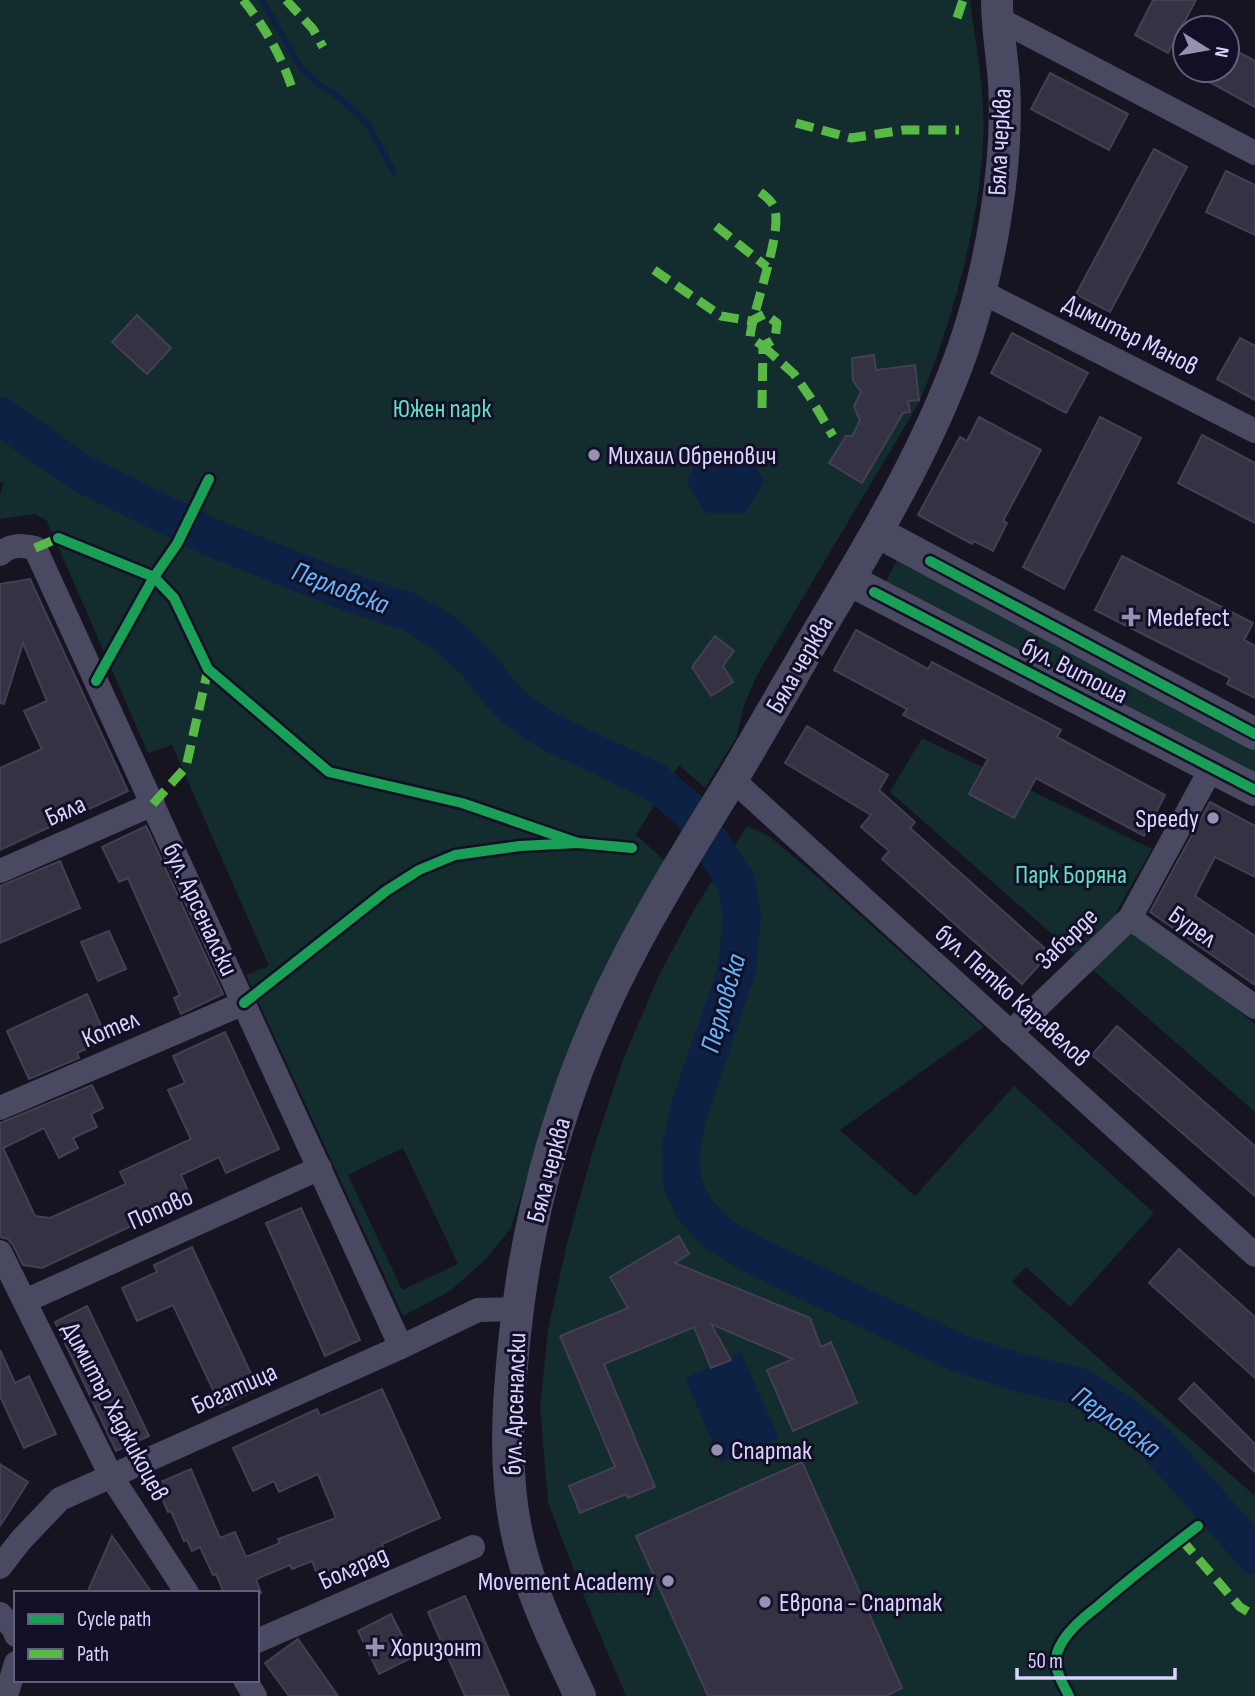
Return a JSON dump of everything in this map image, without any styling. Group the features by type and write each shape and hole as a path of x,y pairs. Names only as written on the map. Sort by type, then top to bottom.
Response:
{"street":[{"path":"997,9 1255,153"},
{"name":"Бяла черква","path":"517,1309 540,1191 555,1136 593,1031 625,961 894,503 932,427 963,349 980,291 996,208 1003,144 1004,83 997,9"},
{"name":"Димитър Манов","path":"980,291 1255,431"},
{"name":"бул. Витоша","path":"877,533 1255,734"},
{"name":"бул. Арсеналски","path":"0,554 6,548 17,545 35,548 401,1347"},
{"name":"бул. Витоша","path":"849,580 1255,790"},
{"name":"Забърде","path":"1010,1033 1130,918 1212,767"},
{"name":"бул. Петко Каравелов","path":"725,790 1010,1033 1255,1255"},
{"name":"Бяла","path":"0,871 153,804"},
{"name":"Бурел","path":"1130,918 1255,1007"},
{"name":"Котел","path":"0,1108 244,1003"},
{"name":"Попово","path":"25,1301 320,1168"},
{"name":"Димитър Хаджикоцев","path":"0,1252 111,1476 186,1591"},
{"name":"бул. Арсеналски","path":"517,1309 510,1386 508,1463 517,1534 536,1596 580,1696"},
{"name":"Богатица","path":"0,1567 21,1540 60,1499 478,1310 517,1309"},
{"name":"Болград","path":"259,1640 473,1547"},
{"path":"0,1614 14,1629"},
{"path":"6,1696 14,1670"}],"green space":[{"name":"Южен парк","path":"0,0 970,0 983,107 983,143 976,208 953,308 920,401 757,675 744,705 736,738 705,788 679,765 636,835 666,862 611,955 580,1024 555,1086 511,1228 486,1259 450,1291 403,1316 246,975 269,966 172,745 148,753 47,521 35,514 0,519 0,494 4,483 0,482","holes":["403,1148 458,1264 402,1290 348,1175"]},
{"path":"901,552 1255,744 1255,782 884,585"},
{"name":"Парк Боряна","path":"922,738 1152,849 1116,912 1255,1024 1255,1112 890,792"},
{"path":"747,826 769,836 821,880 984,1027 840,1130 915,1196 1014,1086 1154,1213 1070,1307 1026,1267 1012,1282 1255,1496 1255,1696 626,1696 548,1502 540,1407 548,1330 566,1247 592,1154 623,1060 658,977 695,908"}],"water":[{"path":"706,447 746,448 764,481 745,513 705,513 686,480"},
{"path":"741,1353 779,1438 722,1463 685,1378"}],"building":[{"path":"1153,0 1196,0 1189,14 1171,14 1171,47 1168,53 1135,35"},
{"path":"1241,54 1255,61 1255,107 1213,84 1241,84"},
{"path":"1050,73 1128,114 1109,150 1031,109"},
{"path":"1154,149 1187,167 1110,312 1076,294"},
{"path":"1226,171 1255,185 1255,235 1206,212"},
{"path":"137,315 171,348 147,374 112,342"},
{"path":"1012,333 1088,373 1066,413 991,373"},
{"path":"1240,338 1255,346 1255,400 1217,379"},
{"path":"874,355 876,370 915,365 919,400 908,401 910,412 903,413 862,483 829,463 846,436 852,436 860,421 854,406 861,392 853,381 852,358"},
{"path":"979,417 1041,450 1003,521 1007,523 993,551 974,541 972,544 918,515 960,437 967,441"},
{"path":"1100,417 1141,438 1064,589 1023,567"},
{"path":"1202,435 1255,463 1255,523 1178,483"},
{"path":"1122,556 1253,623 1244,640 1255,646 1255,698 1227,684 1230,678 1095,610"},
{"path":"30,579 128,791 0,850 0,768 42,749 24,711 47,701 23,643 4,704 0,703 0,584"},
{"path":"856,630 928,669 932,662 1061,730 1057,737 1165,795 1144,836 1036,778 1014,818 969,794 988,759 903,715 907,709 834,670"},
{"path":"715,636 734,651 723,666 733,682 711,696 692,667"},
{"path":"807,726 888,775 879,790 915,822 910,828 1050,953 1022,984 882,859 889,851 861,827 871,815 785,763"},
{"path":"1210,802 1255,826 1255,877 1215,857 1195,896 1255,936 1255,985 1150,912"},
{"path":"146,826 223,994 181,1014 174,998 180,995 128,878 119,882 102,847"},
{"path":"60,861 80,908 0,943 0,886"},
{"path":"109,931 126,969 98,981 81,942"},
{"path":"87,994 107,1039 77,1053 79,1058 29,1079 7,1031"},
{"path":"1117,1026 1255,1146 1255,1196 1092,1055"},
{"path":"225,1032 279,1149 226,1173 219,1157 181,1175 191,1198 42,1268 23,1265 13,1245 8,1239 0,1237 0,1123 92,1085 103,1108 91,1114 97,1127 73,1138 78,1148 59,1158 44,1128 3,1148 35,1216 50,1218 126,1184 120,1172 191,1139 168,1090 185,1083 173,1056"},
{"path":"301,1208 360,1340 325,1356 266,1223"},
{"path":"679,1236 689,1254 675,1263 810,1318 821,1347 831,1342 857,1403 793,1431 767,1370 793,1359 711,1324 731,1360 711,1368 694,1327 604,1364 655,1487 628,1498 626,1494 580,1513 569,1486 615,1467 560,1336 628,1308 610,1277"},
{"path":"192,1247 258,1389 221,1407 173,1305 137,1321 122,1288 157,1272 154,1265"},
{"path":"1179,1249 1255,1317 1255,1378 1149,1283"},
{"path":"87,1306 149,1436 116,1451 55,1322"},
{"path":"0,1350 15,1383 29,1376 56,1434 24,1448 0,1396"},
{"path":"1194,1383 1255,1444 1255,1472 1179,1399"},
{"path":"382,1389 440,1518 382,1544 389,1561 322,1587 312,1561 292,1569 290,1565 256,1579 261,1593 223,1591 200,1547 192,1551 187,1540 184,1541 156,1484 191,1469 220,1538 235,1532 246,1557 280,1543 278,1539 336,1518 318,1474 279,1492 274,1481 253,1491 233,1448 317,1409 320,1416"},
{"name":"Европа - Спартак","path":"802,1462 902,1688 886,1696 708,1696 636,1536"},
{"path":"0,1464 28,1482 0,1526"},
{"path":"112,1536 151,1591 88,1591"},
{"path":"465,1596 509,1696 465,1696 428,1612"},
{"path":"391,1614 413,1657 379,1674 358,1631"},
{"path":"298,1639 338,1696 289,1696 265,1663"}],"waterway":[{"path":"262,0 301,68 367,123 394,172"},
{"name":"Перловска","path":"0,416 81,473 210,537 356,595 407,611 442,631 477,663 519,712 552,733 655,782 691,812 736,882 742,914 737,969 690,1107 681,1148 682,1183 694,1208 716,1233 759,1258 956,1352 1024,1374 1077,1386 1119,1412 1154,1441 1255,1555"}],"marked path":[{"path":"243,0 273,44 294,94"},
{"path":"286,0 313,29 323,47"},
{"path":"957,18 963,0"},
{"path":"796,123 851,138 904,130 959,130"},
{"path":"654,270 721,316 751,321 765,314 777,323 775,339 763,346 750,337 752,324 756,308 772,251 776,218 773,204 755,188"},
{"path":"716,226 767,267"},
{"path":"763,346 794,374 833,436"},
{"path":"762,408 763,346"},
{"path":"35,548 54,540"},
{"path":"153,804 186,767 208,669"},
{"path":"1181,1539 1240,1607 1255,1616"}],"cycle path":[{"path":"96,681 154,577 177,544 209,479"},
{"path":"58,538 154,577 174,598 208,669 329,772 462,803 578,843"},
{"path":"930,561 1255,734"},
{"path":"874,592 1255,790"},
{"path":"244,1003 386,891 419,870 455,855 520,846 578,843 632,848"},
{"path":"1069,1696 1056,1666 1057,1653 1067,1635 1121,1586 1198,1526"}],"place":[{"name":"Михаил Обренович","path":"594,455"},
{"name":"Medefect","path":"1131,617"},
{"name":"Speedy","path":"1213,818"},
{"name":"Спартак","path":"717,1450"},
{"name":"Movement Academy","path":"668,1581"},
{"name":"Европа - Спартак","path":"765,1602"},
{"name":"Хоризонт","path":"375,1647"}]}
